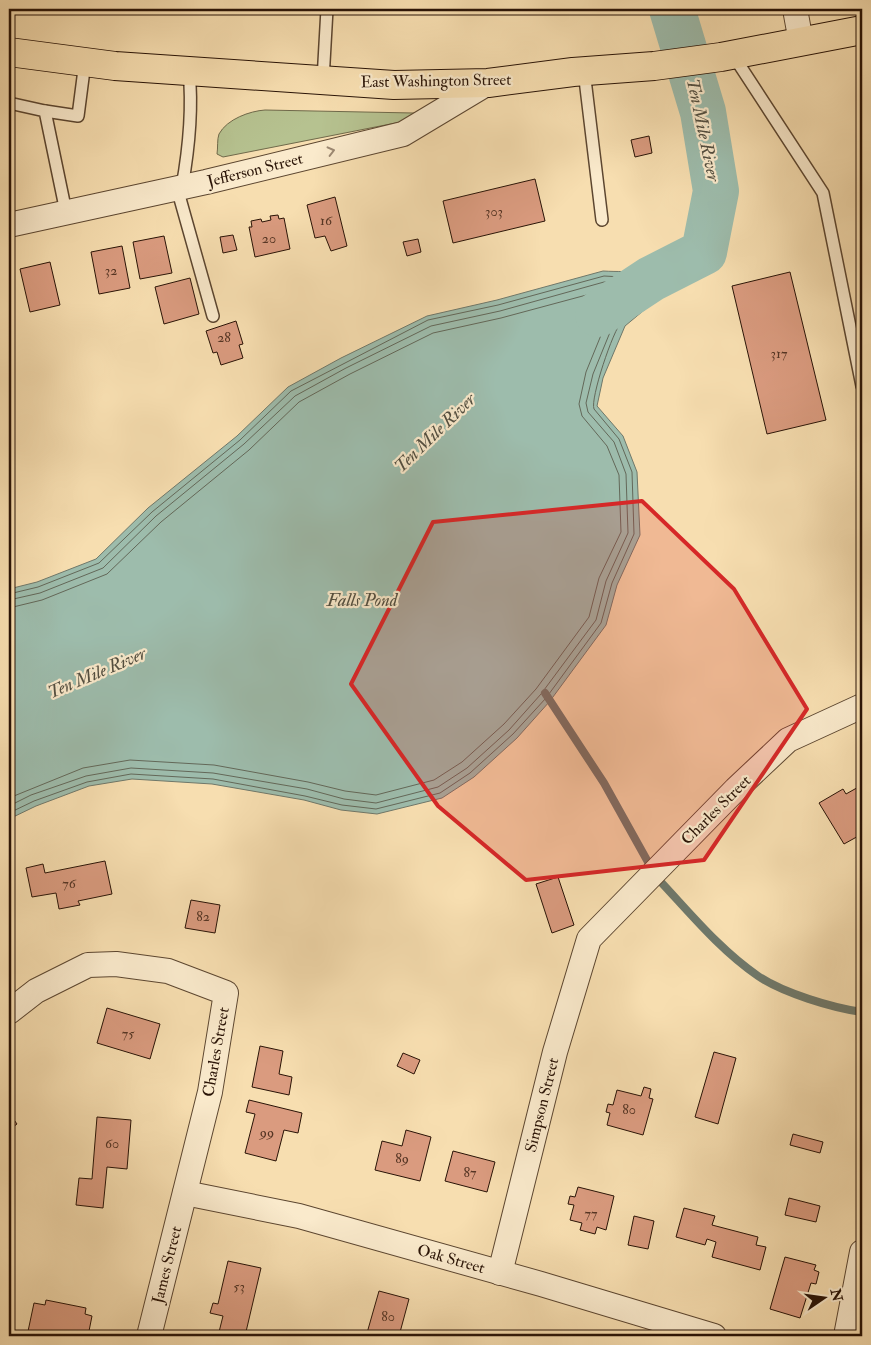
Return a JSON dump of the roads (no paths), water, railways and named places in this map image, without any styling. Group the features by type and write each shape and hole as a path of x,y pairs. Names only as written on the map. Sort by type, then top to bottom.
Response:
{"main road":[{"name":"East Washington Street","path":"9,52 76,61 189,71 394,85 488,83 584,71 654,66 727,56 862,30"},
{"name":"East Washington Street","path":"9,44 76,61"}],"street":[{"path":"795,9 801,42"},
{"name":"Jefferson Street","path":"9,225 179,188 403,134 488,83"},
{"name":"Charles Street","path":"589,939 729,796 788,740 862,706"},
{"name":"Simpson Street","path":"500,1273 554,1052 589,939"},
{"name":"Charles Street","path":"9,1012 36,991 88,965 116,964 168,971 226,993 210,1092 185,1193"},
{"name":"Oak Street","path":"185,1193 299,1216 714,1336"},
{"name":"James Street","path":"149,1336 185,1193"},
{"path":"846,1336 862,1252"}],"lane":[{"path":"323,80 327,9"},
{"path":"727,56 823,193 862,386"},
{"path":"9,103 78,116 76,61"},
{"path":"189,71 192,103 189,144 179,188 213,316"},
{"path":"584,71 602,220"},
{"path":"45,111 66,212"}],"water":[{"name":"Falls Pond","path":"603,271 631,272 644,275 655,286 661,296 625,326 603,378 597,406 623,436 637,472 640,535 617,585 606,625 550,701 517,738 474,777 442,798 377,814 341,810 304,800 212,784 132,779 89,786 36,806 9,819 9,589 37,582 96,559 148,508 237,436 288,387 341,358 427,316 497,300"}],"waterway":[{"name":"Ten Mile River","path":"598,314 651,279 704,252 716,191 703,112 672,9"},
{"path":"545,693 604,783 648,862"},
{"path":"659,880 718,943 758,976 808,999 862,1012"}]}
